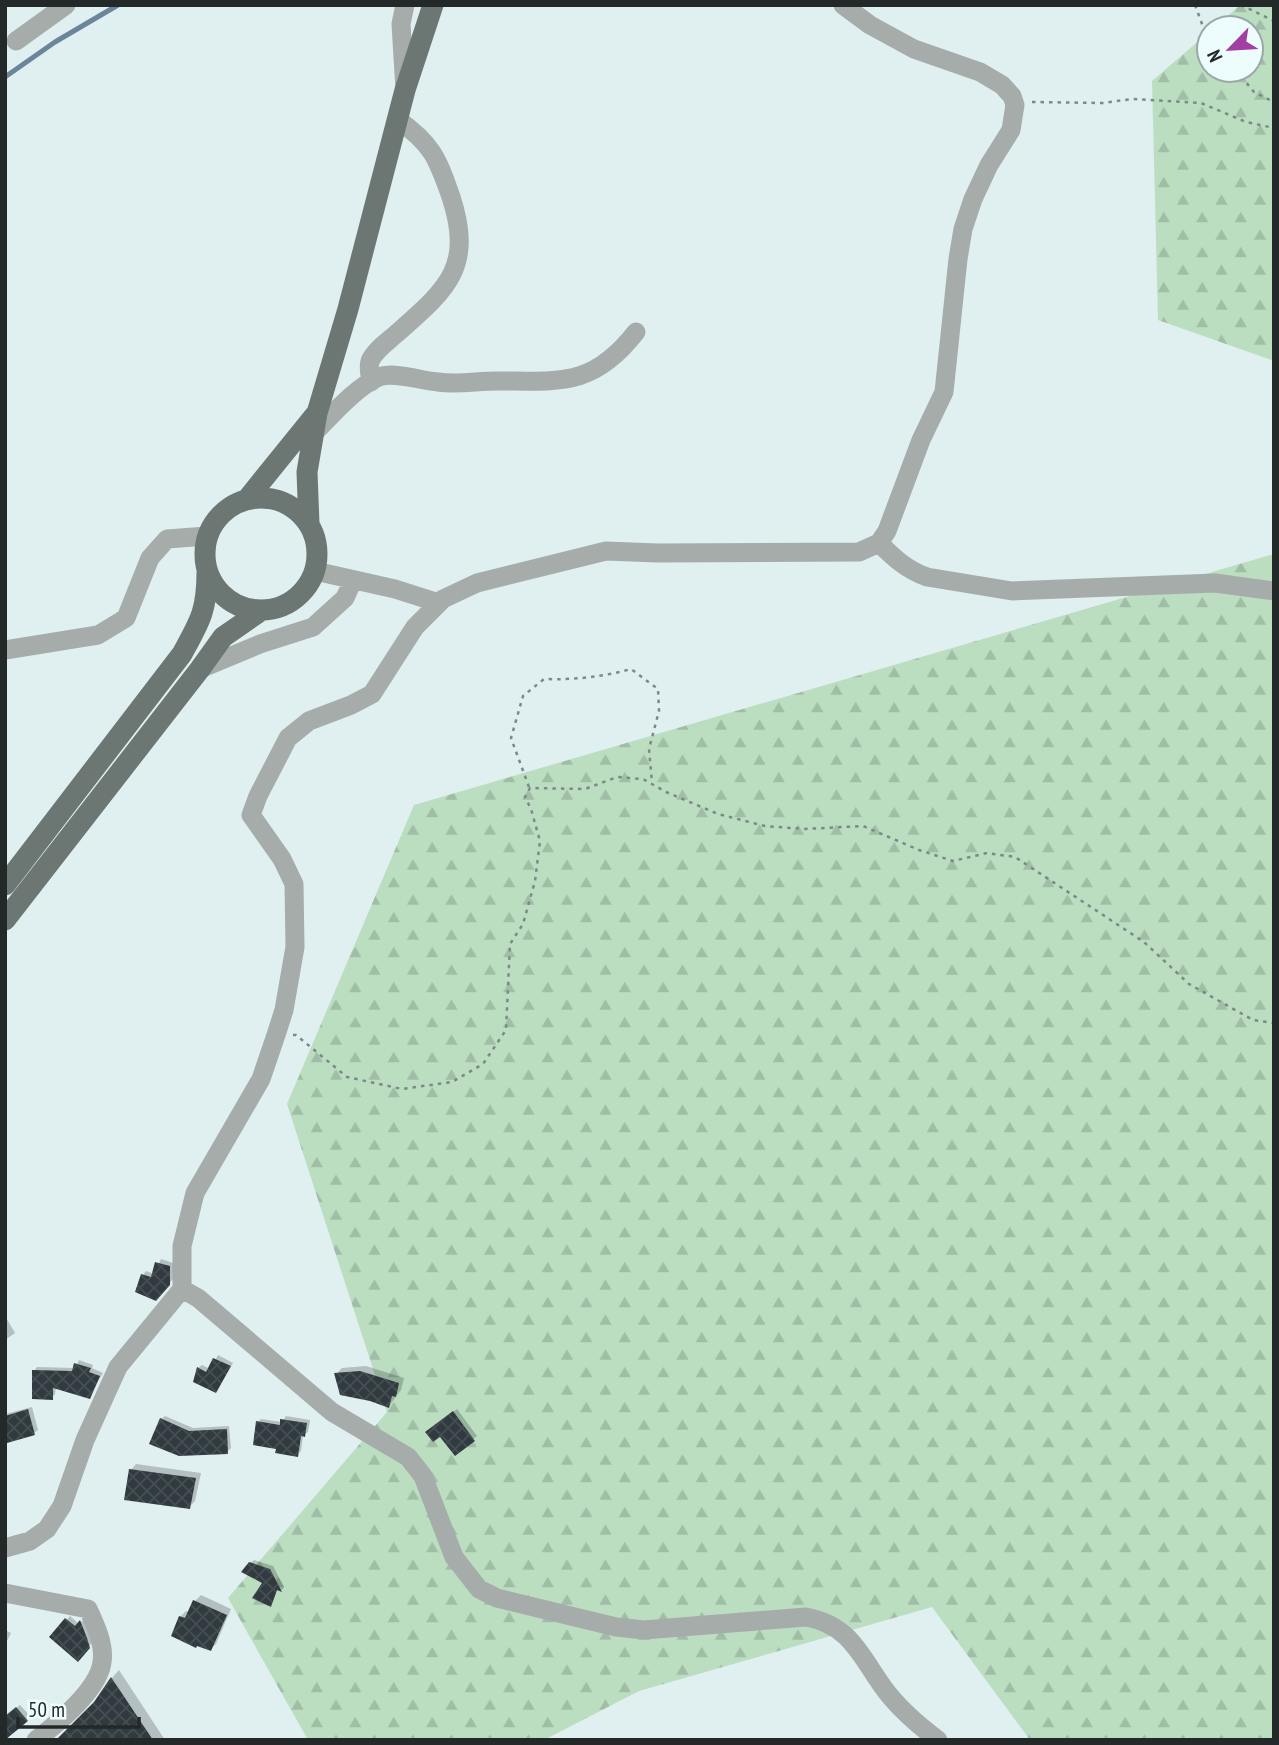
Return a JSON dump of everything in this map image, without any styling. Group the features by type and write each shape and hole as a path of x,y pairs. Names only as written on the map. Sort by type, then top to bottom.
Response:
{"main road":[{"path":"5,920 223,637 262,610 289,603 304,589 315,571 317,547 309,524 307,472 315,423 348,309 405,90 433,5"},
{"path":"248,498 315,423"},
{"path":"5,885 182,654 204,616 207,572 204,554 207,536 216,519 230,506 248,498 271,498 293,507 309,524"},
{"path":"207,572 216,588 228,600 244,608 262,610"}],"street":[{"path":"16,41 66,5"},
{"path":"405,5 401,23 405,90"},
{"path":"5,1548 30,1541 47,1529 62,1506 85,1440 118,1367 182,1289 181,1246 195,1193 261,1079 284,1010 295,947 294,884 282,859 251,815 288,738 309,721 352,705 372,694 415,626 439,603 477,583 606,551 859,552 879,543 887,531 921,440 944,392 963,229 989,165 1011,130 1015,105 1012,96 1002,85 980,72 914,49 870,25 843,5"},
{"path":"371,382 369,368 376,351 447,285 458,262 460,241 457,217 431,148 421,135 397,119"},
{"path":"315,423 371,382 387,375 454,384 570,379 589,373 613,358 636,332"},
{"path":"5,650 98,635 126,618 150,558 167,538 207,536"},
{"path":"879,543 898,562 915,573 1012,590 1215,583 1274,591"},
{"path":"315,571 395,589 439,603"},
{"path":"200,669 260,644 313,627 345,598 353,580"},
{"path":"182,1289 198,1298 332,1412 408,1457 417,1466 424,1476 454,1557 479,1589 497,1598 616,1628 644,1630 806,1617 821,1620 849,1638 899,1707 938,1740"},
{"path":"5,1593 88,1609 96,1626 103,1658 100,1673 65,1717 36,1740"}],"path":[{"path":"1241,5 1274,21"},
{"path":"1247,84 1254,92 1274,102"},
{"path":"1015,105 1036,102 1102,103 1132,99 1201,103 1246,122 1274,128"},
{"path":"530,789 511,738 523,696 544,679 582,679 631,669 658,689 659,711 649,749 652,783"},
{"path":"530,789 585,789 617,777 643,779 718,814 765,826 805,829 863,826 953,861 987,853 1015,857 1144,942 1189,985 1253,1020 1274,1023"},
{"path":"276,1035 296,1035 347,1077 402,1089 452,1082 483,1064 506,1030 510,944 523,923 535,881 540,841 525,797 530,789"}],"green space":[{"path":"1240,5 1274,5 1274,361 1158,320 1152,81 1195,44 1195,84 1265,84 1265,14 1230,14"},
{"path":"1274,554 1274,1740 1030,1740 932,1607 639,1691 544,1740 308,1740 228,1598 387,1412 287,1104 414,805"}],"building":[{"path":"155,1262 170,1266 170,1285 156,1301 135,1292 141,1274 151,1277"},
{"path":"213,1358 231,1366 216,1393 193,1382 197,1367 206,1372"},
{"path":"74,1363 91,1368 89,1372 100,1376 90,1399 53,1388 53,1400 32,1399 32,1370 72,1371"},
{"path":"360,1371 399,1383 396,1397 392,1396 389,1408 340,1395 334,1373"},
{"path":"28,1409 35,1435 7,1443 5,1416"},
{"path":"453,1411 475,1441 455,1456 440,1437 433,1442 425,1432"},
{"path":"160,1418 189,1431 227,1429 228,1454 179,1456 149,1444"},
{"path":"280,1419 307,1423 305,1437 301,1436 298,1457 253,1445 256,1421 280,1425"},
{"path":"129,1469 196,1478 190,1509 124,1500"},
{"path":"249,1562 270,1569 282,1592 277,1590 271,1607 252,1598 262,1583 241,1572"},
{"path":"193,1600 227,1615 211,1651 197,1646 196,1648 171,1636 179,1616 185,1618"},
{"path":"65,1618 75,1626 80,1620 90,1648 78,1662 49,1637"},
{"path":"111,1677 153,1740 56,1740 94,1702"},
{"path":"16,1707 28,1721 5,1740 5,1716"}],"waterway":[{"path":"5,77 55,42 118,5"}]}
